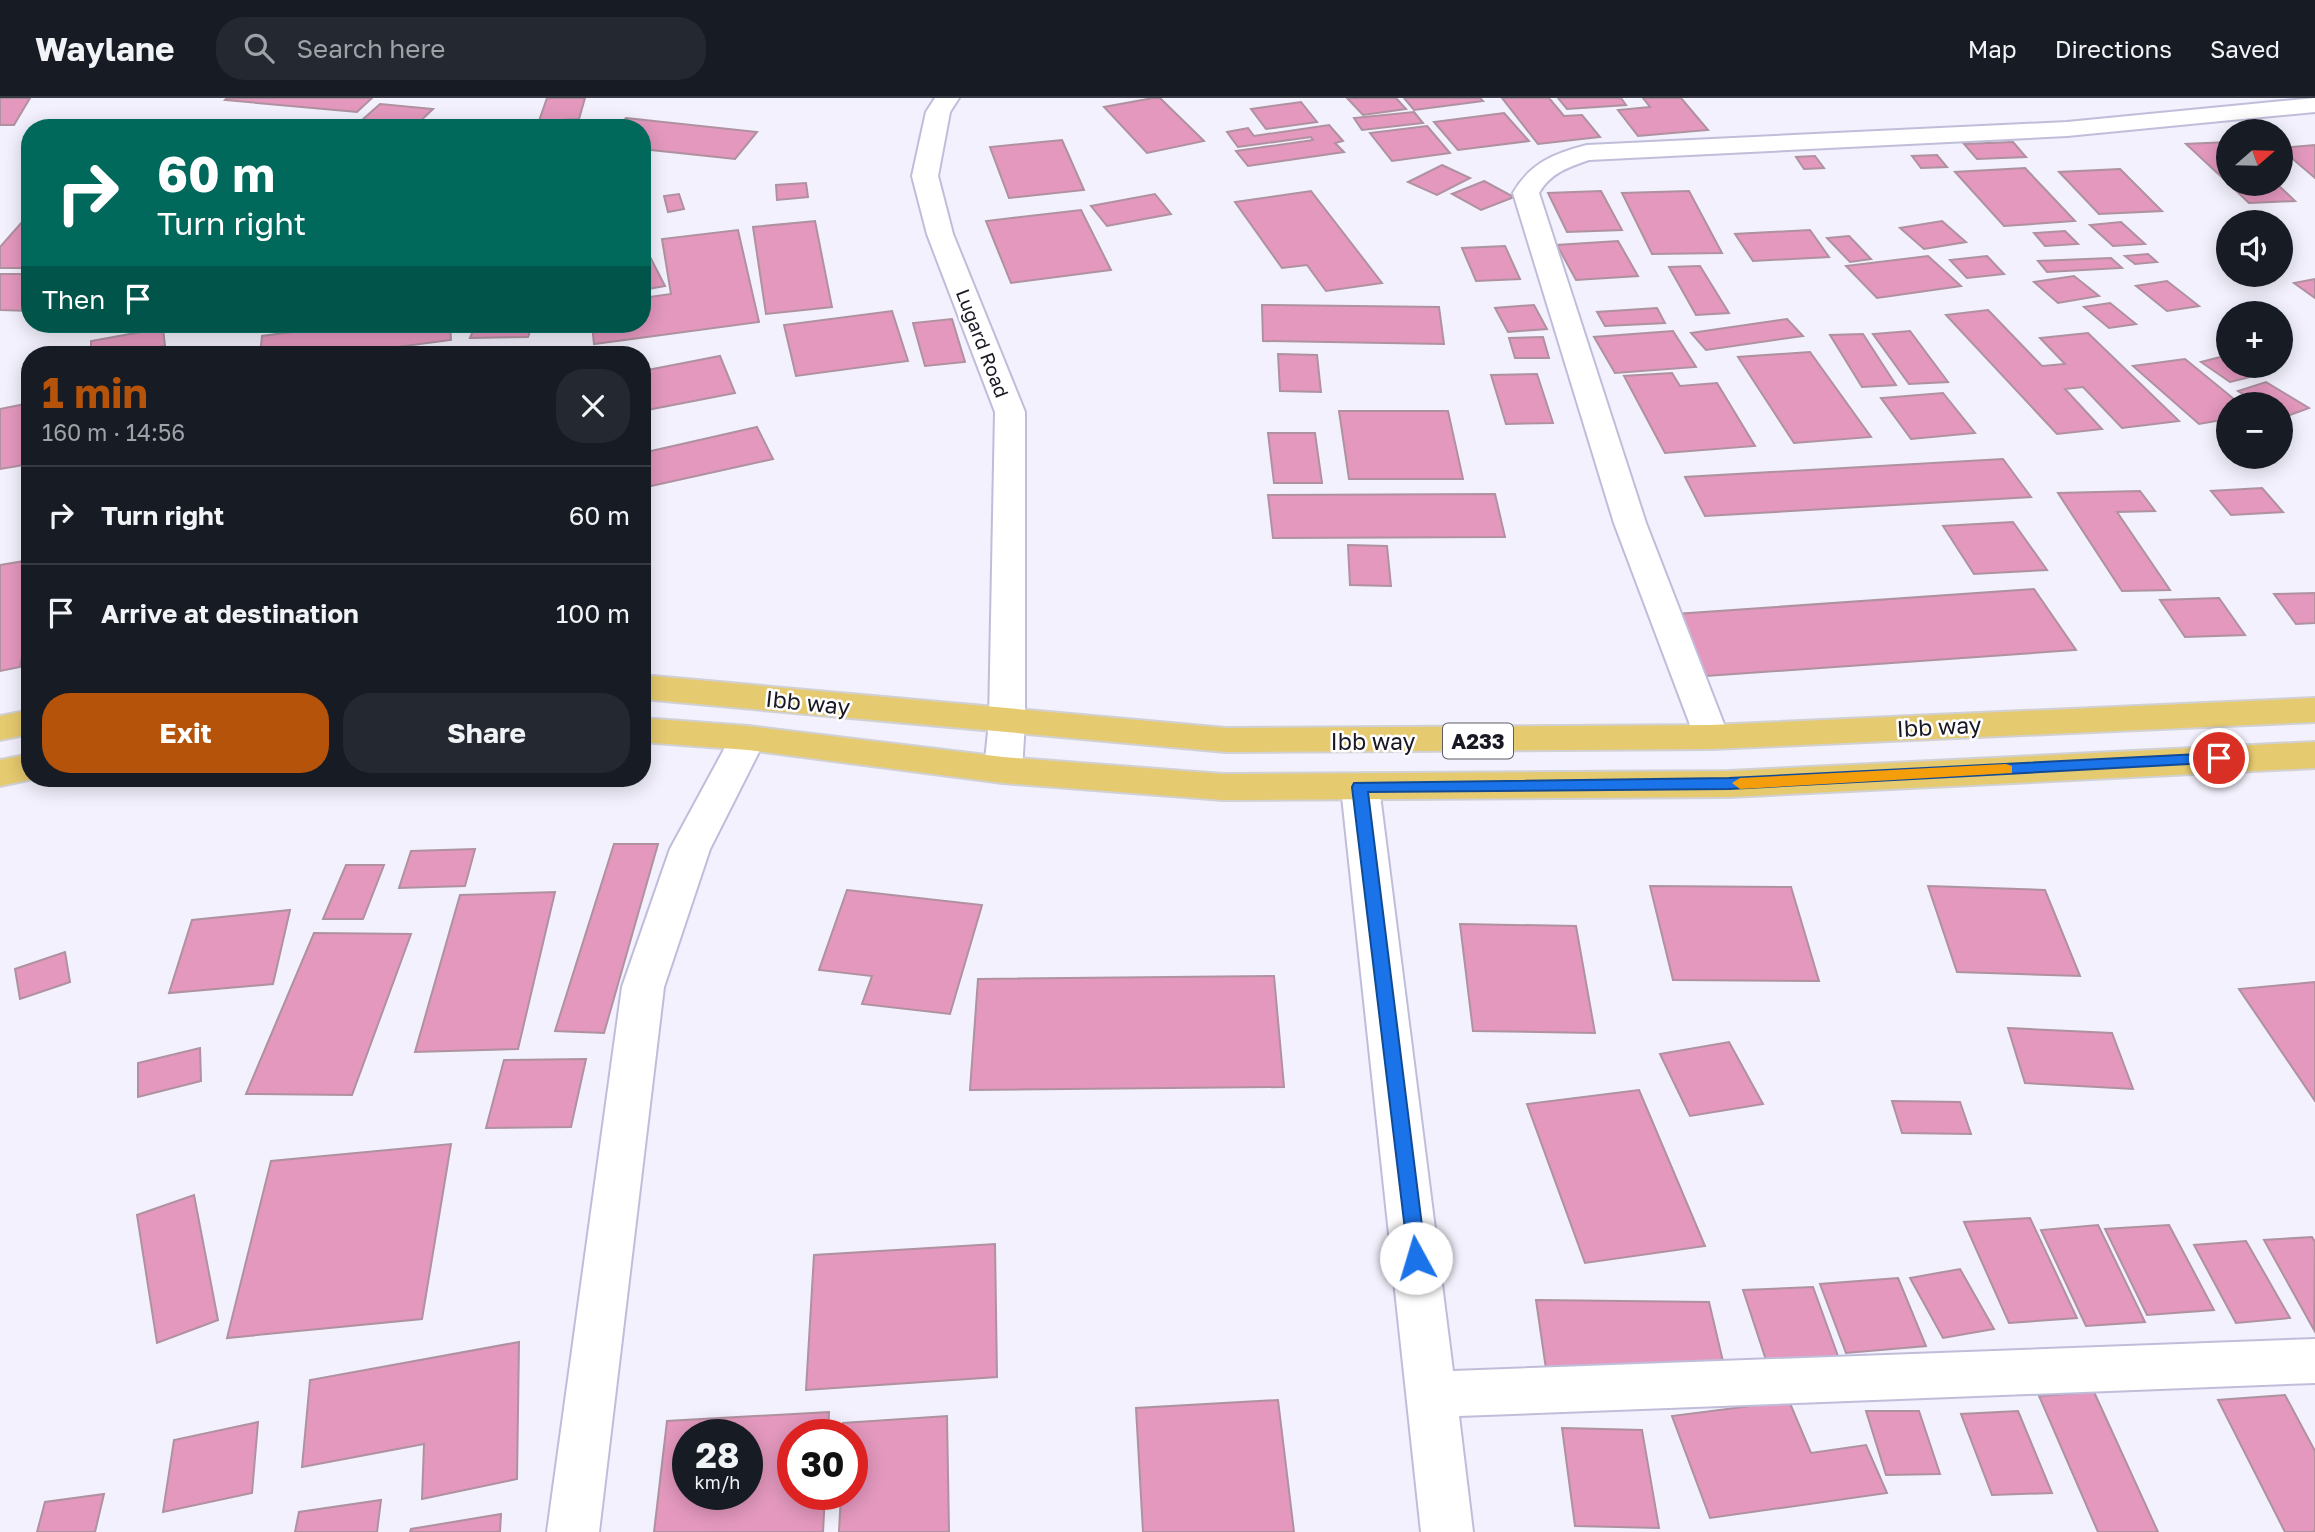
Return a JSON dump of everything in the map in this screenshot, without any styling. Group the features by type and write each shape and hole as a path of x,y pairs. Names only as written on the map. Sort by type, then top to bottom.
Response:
{"highway":[{"name":"Ibb way","path":"651,688 1226,740 1478,741 1711,737 2217,712 2315,710"},
{"path":"0,728 21,724"},
{"name":"A233","path":"651,731 748,738 1003,769 1223,787 1729,784 2315,755"},
{"path":"0,773 21,768"}],"street":[{"name":"Lugard Road","path":"947,98 938,111 925,176 940,234 1010,412 1007,722 1003,769"},
{"path":"1711,737 1626,509 1526,193 1532,178 1552,164 1587,153 2067,129 2315,105"},
{"path":"573,1532 643,987 690,849 748,738"},
{"path":"1360,787 1447,1532"},
{"path":"1431,1394 2315,1361"}],"building":[{"path":"0,98 30,98 14,125 0,125"},
{"path":"372,98 357,112 225,100"},
{"path":"547,98 585,98 579,119 540,119"},
{"path":"1160,98 1204,141 1147,153 1104,107"},
{"path":"1347,98 1396,98 1406,109 1363,115"},
{"path":"1404,98 1480,98 1483,101 1414,110"},
{"path":"1502,98 1549,98 1564,116 1582,115 1600,137 1538,144"},
{"path":"1558,98 1621,98 1626,105 1567,109"},
{"path":"1643,98 1681,98 1708,130 1638,136 1618,110 1650,107"},
{"path":"1301,102 1317,122 1266,129 1251,109"},
{"path":"380,104 433,109 422,119 363,119"},
{"path":"1414,112 1423,123 1362,130 1354,118"},
{"path":"1504,113 1529,141 1458,150 1434,122"},
{"path":"651,121 757,132 735,159 651,150"},
{"path":"1329,125 1343,141 1335,143 1344,152 1248,166 1236,151 1313,140 1311,137 1238,147 1227,132 1248,128 1254,136"},
{"path":"1427,126 1450,153 1392,161 1370,133"},
{"path":"1062,140 1084,190 1009,198 990,147"},
{"path":"2013,142 2026,157 1977,159 1964,144"},
{"path":"2216,143 2216,172 2186,144"},
{"path":"2315,145 2315,178 2293,159 2293,147"},
{"path":"1937,155 1947,167 1921,168 1912,156"},
{"path":"1815,156 1824,168 1804,169 1796,157"},
{"path":"1442,165 1470,178 1437,195 1408,182"},
{"path":"2025,168 2075,221 2004,226 1955,172"},
{"path":"2120,169 2162,211 2099,214 2059,172"},
{"path":"1484,181 1514,197 1481,210 1452,194"},
{"path":"806,183 808,197 777,200 776,185"},
{"path":"1311,191 1382,283 1326,291 1307,265 1282,268 1235,202"},
{"path":"1601,191 1622,230 1567,232 1548,193"},
{"path":"1689,191 1722,253 1652,254 1622,193"},
{"path":"679,194 684,209 668,212 664,196"},
{"path":"1155,194 1171,214 1107,226 1091,206"},
{"path":"2242,196 2290,196 2295,201 2249,203"},
{"path":"1081,210 1111,270 1011,283 986,221"},
{"path":"815,221 832,307 766,314 753,227"},
{"path":"1942,221 1966,242 1924,249 1900,228"},
{"path":"2121,222 2145,244 2113,246 2090,225"},
{"path":"21,223 21,268 0,268 0,247"},
{"path":"738,230 759,322 594,344 593,333 651,333 651,297 671,294 662,239"},
{"path":"1810,230 1829,257 1753,261 1735,234"},
{"path":"2065,231 2078,244 2045,246 2034,233"},
{"path":"1849,236 1871,259 1850,262 1827,238"},
{"path":"1618,241 1638,276 1576,280 1557,245"},
{"path":"1505,246 1520,279 1476,281 1462,248"},
{"path":"2148,254 2157,262 2135,264 2125,256"},
{"path":"1928,256 1961,286 1877,298 1846,266"},
{"path":"1987,256 2004,274 1967,278 1950,260"},
{"path":"2111,258 2122,268 2047,272 2038,261"},
{"path":"651,259 665,286 651,288"},
{"path":"1700,266 1729,313 1696,315 1669,267"},
{"path":"0,274 21,274 21,311 0,310"},
{"path":"2074,276 2099,296 2058,303 2034,282"},
{"path":"2315,279 2315,298 2294,283"},
{"path":"2167,281 2199,306 2167,311 2136,286"},
{"path":"2110,303 2136,324 2109,328 2084,307"},
{"path":"1262,305 1439,307 1444,344 1263,341"},
{"path":"1534,305 1547,329 1508,332 1495,308"},
{"path":"1657,308 1665,323 1605,326 1597,312"},
{"path":"1988,310 2042,366 2065,364 2040,338 2088,333 2179,421 2122,428 2083,387 2065,389 2102,429 2057,434 1946,315"},
{"path":"892,311 908,361 796,376 784,325"},
{"path":"952,319 965,362 925,366 913,323"},
{"path":"1787,319 1803,336 1706,350 1691,333"},
{"path":"1673,331 1696,367 1615,373 1594,337"},
{"path":"1910,331 1948,382 1909,384 1873,334"},
{"path":"135,333 164,333 165,346 91,346 91,341"},
{"path":"285,333 451,333 451,340 405,346 261,346 262,336"},
{"path":"472,333 530,333 528,337 470,338"},
{"path":"1863,334 1896,385 1862,387 1830,335"},
{"path":"1543,337 1549,358 1515,358 1509,338"},
{"path":"1810,352 1871,437 1794,443 1738,357"},
{"path":"1278,354 1317,355 1321,392 1280,391"},
{"path":"720,356 735,393 651,409 651,369"},
{"path":"2216,358 2216,372 2201,362"},
{"path":"2185,359 2225,392 2216,392 2216,421 2199,424 2133,366"},
{"path":"1672,373 1680,386 1717,383 1755,446 1665,453 1624,376"},
{"path":"1537,374 1553,423 1506,424 1491,375"},
{"path":"2224,378 2246,378 2230,382"},
{"path":"2266,382 2283,392 2240,392"},
{"path":"1943,393 1975,433 1911,439 1881,398"},
{"path":"2293,398 2309,408 2293,414"},
{"path":"21,405 21,466 0,469 0,409"},
{"path":"1339,411 1448,411 1463,479 1349,479"},
{"path":"757,427 773,459 651,486 651,451"},
{"path":"1268,433 1315,433 1322,483 1274,483"},
{"path":"2003,459 2031,497 1705,516 1685,477"},
{"path":"2262,488 2283,512 2231,515 2211,491"},
{"path":"2140,491 2155,511 2117,512 2170,590 2122,591 2058,493"},
{"path":"1495,494 1505,537 1273,538 1268,495"},
{"path":"2013,522 2047,570 1974,574 1943,526"},
{"path":"1348,545 1387,546 1391,586 1350,585"},
{"path":"21,562 20,667 0,671 0,565"},
{"path":"2034,589 2076,650 1706,676 1676,614"},
{"path":"2315,593 2315,623 2296,624 2274,594"},
{"path":"2219,598 2245,635 2185,637 2160,600"},
{"path":"614,844 658,844 604,1033 555,1031"},
{"path":"475,849 465,886 399,888 411,851"},
{"path":"346,865 384,865 363,919 323,919"},
{"path":"1650,886 1791,887 1819,981 1673,980"},
{"path":"1928,886 2045,890 2080,976 1957,972"},
{"path":"847,890 982,905 950,1014 862,1004 872,976 819,970"},
{"path":"555,892 518,1049 415,1052 460,895"},
{"path":"290,910 273,984 169,993 192,920"},
{"path":"1460,924 1576,926 1595,1033 1473,1031"},
{"path":"314,933 411,934 352,1095 246,1094"},
{"path":"65,952 70,982 20,999 15,969"},
{"path":"1274,976 1284,1087 970,1090 978,979"},
{"path":"2315,982 2315,1101 2239,989"},
{"path":"2008,1028 2112,1033 2133,1089 2025,1083"},
{"path":"1729,1042 1763,1104 1690,1116 1660,1054"},
{"path":"200,1048 201,1081 138,1097 138,1063"},
{"path":"586,1059 571,1127 486,1128 504,1060"},
{"path":"1639,1090 1705,1246 1585,1263 1527,1104"},
{"path":"1892,1101 1960,1102 1971,1134 1902,1133"},
{"path":"451,1144 422,1319 227,1338 271,1161"},
{"path":"194,1195 218,1320 157,1343 137,1215"},
{"path":"2030,1218 2077,1318 2009,1323 1964,1222"},
{"path":"2098,1225 2145,1322 2086,1326 2041,1230"},
{"path":"2169,1225 2214,1310 2147,1315 2105,1229"},
{"path":"2312,1237 2315,1242 2314,1330 2264,1240"},
{"path":"2246,1241 2290,1318 2236,1323 2194,1245"},
{"path":"995,1244 997,1377 806,1390 814,1255"},
{"path":"1960,1269 1994,1329 1943,1338 1910,1278"},
{"path":"1898,1278 1926,1346 1846,1353 1820,1284"},
{"path":"1813,1287 1838,1356 1766,1360 1743,1290"},
{"path":"1536,1300 1709,1302 1725,1370 1546,1369"},
{"path":"519,1342 517,1479 422,1499 424,1444 302,1467 310,1380"},
{"path":"2094,1392 2158,1532 2098,1532 2039,1396"},
{"path":"2285,1395 2315,1451 2315,1532 2285,1532 2218,1400"},
{"path":"1278,1400 1294,1532 1143,1532 1136,1408"},
{"path":"1789,1401 1811,1453 1866,1445 1887,1493 1710,1518 1672,1416"},
{"path":"1866,1411 1919,1411 1940,1474 1886,1475"},
{"path":"2018,1411 2052,1493 1992,1495 1961,1414"},
{"path":"829,1412 829,1419 777,1419 777,1510 824,1510 823,1532 654,1532 667,1421 672,1421 672,1510 763,1510 763,1419 703,1419"},
{"path":"947,1416 949,1532 839,1532 840,1510 868,1510 868,1421"},
{"path":"258,1422 252,1493 163,1512 174,1440"},
{"path":"1562,1428 1642,1430 1659,1528 1575,1526"},
{"path":"104,1494 95,1532 37,1532 45,1502"},
{"path":"381,1500 377,1532 295,1532 299,1512"},
{"path":"501,1514 500,1532 410,1532 411,1529"}],"slow traffic":[{"path":"1740,783 2006,769"}],"route":[{"path":"1416,1258 1360,787 1729,784 2219,758"}]}
